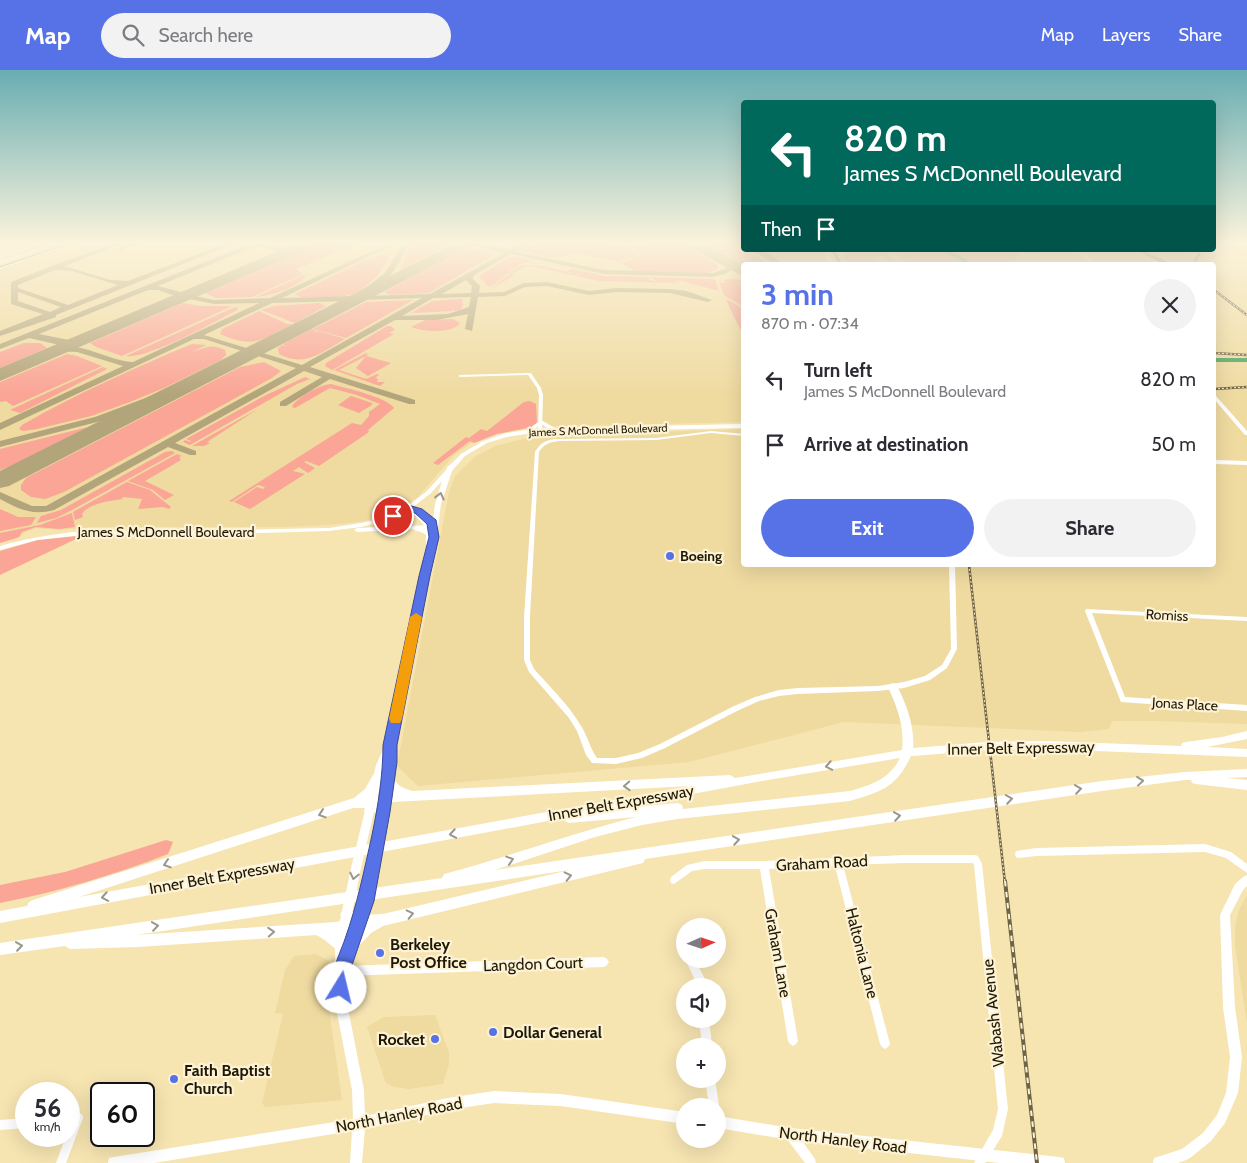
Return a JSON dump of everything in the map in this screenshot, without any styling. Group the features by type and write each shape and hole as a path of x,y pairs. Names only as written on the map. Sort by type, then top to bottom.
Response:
{"highway":[{"path":"518,822 795,797 860,789 887,774 902,752 904,733 894,701 893,687"},
{"path":"431,886 450,877 486,868 595,832 642,820 684,813 850,796 873,790 897,772 909,748 907,723 893,687"},
{"path":"1160,750 1222,741 1247,735"},
{"name":"Inner Belt Expressway","path":"0,916 876,757 940,749 1006,745 1082,746 1247,753"},
{"path":"0,949 972,805 1171,778 1247,773"},
{"path":"372,806 385,798 762,777"},
{"path":"0,916 353,803 369,792 382,778 395,789 413,796"},
{"path":"1171,778 1247,785"},
{"path":"353,803 372,806 383,812"},
{"path":"37,944 102,943 315,929 353,920 383,920 688,847"},
{"path":"315,929 328,934 346,945 367,929 383,920"}],"main road":[{"path":"528,432 540,422 557,430"},
{"name":"James S McDonnell Boulevard","path":"408,508 429,492 463,455 479,445 506,435 540,430 741,426"},
{"path":"430,551 429,535 450,467"},
{"path":"356,1163 359,1124 358,1090 342,1003 342,971 346,945 383,812 385,798 380,766 390,745 434,537 432,527 408,508"},
{"path":"415,528 425,531 429,535"},
{"path":"346,945 353,920 372,806 382,778"},
{"path":"1159,1163 1186,1154 1207,1136 1221,1119 1232,1093 1236,1057 1229,1007 1225,916 1239,887 1247,880"},
{"name":"North Hanley Road","path":"114,1163 178,1158 359,1124 448,1104 494,1097 561,1100 676,1117"},
{"name":"North Hanley Road","path":"726,1123 790,1134 1059,1163"}],"street":[{"path":"460,376 529,374 539,388 541,395 540,430"},
{"path":"1216,399 1247,434"},
{"path":"741,435 711,432 656,439 559,440 546,442 541,445 537,452 527,617 527,660 532,670 571,716 580,730 589,753 595,760 604,762 629,759 662,746 760,697 803,690 893,687 924,680 935,675 952,656 954,634 952,567"},
{"path":"1216,462 1247,463"},
{"name":"James S McDonnell Boulevard","path":"333,530 370,524 408,508"},
{"name":"James S McDonnell Boulevard","path":"0,548 34,538 72,533 432,527"},
{"name":"Romiss","path":"1123,700 1088,611 1247,620"},
{"name":"Jonas Place","path":"1123,700 1247,708"},
{"path":"1019,854 1205,848 1228,855 1247,869"},
{"name":"Graham Road","path":"674,880 697,866 764,866 838,861 975,859"},
{"name":"Wabash Avenue","path":"975,859 978,864 1003,1109 998,1132 980,1163"},
{"name":"Haltonia Lane","path":"838,861 885,1044"},
{"name":"Graham Lane","path":"764,866 793,1041"},
{"name":"Langdon Court","path":"342,971 604,962"},
{"path":"0,1125 15,1124"},
{"path":"790,1134 811,1163"},
{"path":"61,1163 65,1147"}],"shaded area":[{"path":"0,293 741,293 741,422 530,427 492,434 473,442 454,455 417,498 395,511 366,521 284,527 96,527 58,530 36,528 23,533 19,538 0,543"},
{"path":"205,293 261,293 252,297 216,298"},
{"path":"265,293 276,293 269,295 256,297"},
{"path":"354,293 333,297 301,297 295,294"},
{"path":"386,293 429,293 390,295"},
{"path":"723,293 741,293 741,305"},
{"path":"1216,293 1247,293 1247,724 1112,721 1109,729 1080,732 844,722 689,762 418,786 397,766 449,492 455,476 476,456 495,446 523,439 590,434 741,429 741,567 1216,567"},
{"path":"462,299 463,306 460,310 411,313 432,301"},
{"path":"726,299 741,307 741,331"},
{"path":"413,300 346,338 313,329 366,302"},
{"path":"183,303 200,306 232,306 122,356 90,343"},
{"path":"319,303 326,306 295,323 261,310 274,306"},
{"path":"235,307 238,308 237,310 182,339 150,352 126,356"},
{"path":"259,311 287,324 293,324 258,341 242,341 220,334 222,329"},
{"path":"453,319 460,323 451,329 430,331 411,327 425,320"},
{"path":"387,326 391,326 395,330 389,333 394,334 332,370 325,366 326,363"},
{"path":"312,329 317,331 313,332 319,331 345,339 313,357 305,359 288,358 279,354 278,348 282,345 286,346 283,344"},
{"path":"24,343 40,343 47,348 0,368 0,352"},
{"path":"192,344 206,345 192,352 215,347 225,350 226,355 221,360 164,388 91,416 37,429 23,431 19,429 22,425 84,392"},
{"path":"366,353 368,355 339,370 366,379 377,374 379,375 375,378 378,379 377,382 385,382 380,386 334,370"},
{"path":"67,354 102,366 13,406 6,401 0,402 0,382"},
{"path":"366,356 391,363 368,376 356,368"},
{"path":"264,362 281,371 272,378 64,492 45,499 31,497 21,490 21,485 26,478 240,367"},
{"path":"103,367 107,369 20,413 10,410"},
{"path":"305,377 310,379 297,384 190,445 183,442 185,440 190,442 186,439 264,396"},
{"path":"331,384 383,400 394,408 368,430 369,432 319,466 304,462 315,468 308,473 299,467 293,471 305,474 250,509 234,502 257,487 263,489 265,487 258,485 232,502 229,501 352,423 361,425 369,416 369,412 380,404 357,395 330,388 295,408 292,407 297,400 308,393"},
{"path":"351,396 372,403 372,405 359,413 338,405"},
{"path":"530,401 536,404 537,423 533,427 497,434 474,443 470,441 438,465 433,463 466,437 469,438 481,429 487,431 524,402"},
{"path":"258,409 207,442 210,443 204,446 192,446"},
{"path":"88,427 13,465 0,470 0,449"},
{"path":"172,451 175,453 72,510 56,518 37,523 41,516 61,510 165,452"},
{"path":"177,454 182,456 179,457 181,460 145,481 174,495 165,500 153,490 128,481"},
{"path":"127,482 150,490 171,507 169,509 163,507 138,509 142,499 123,497 122,499 90,507 82,514 83,517 75,520 73,512"},
{"path":"0,509 18,517 36,517 31,525 0,531"},
{"path":"72,513 75,527 59,529 36,527 22,532 19,537 0,543 0,533 40,525"},
{"path":"77,536 76,539 0,575 0,551 38,540"},
{"path":"166,840 173,842 168,854 85,882 43,894 0,903 0,885 65,872"},
{"path":"1247,895 1247,1023 1235,946 1235,926 1239,910"},
{"path":"316,954 329,961 327,995 342,1100 265,1107 262,1103 283,1014 275,1013 285,970 294,956"},
{"path":"435,1015 449,1053 449,1064 443,1084 409,1089 394,1087 386,1083 367,1027 384,1017"}],"waterway":[{"path":"1216,360 1247,360"}],"taxiway":[{"path":"14,293 14,302 51,314"},
{"path":"27,293 68,307"},
{"path":"68,307 105,293"},
{"path":"0,347 134,293"},
{"path":"175,293 180,296 175,300"},
{"path":"271,300 287,293"},
{"path":"355,298 364,293"},
{"path":"432,296 437,293"},
{"path":"475,295 507,293"},
{"path":"684,293 708,300"},
{"path":"432,296 475,295"},
{"path":"472,308 475,295"},
{"path":"303,368 432,296"},
{"path":"355,298 432,296"},
{"path":"175,300 190,297 214,302 271,300"},
{"path":"271,300 355,298"},
{"path":"329,313 355,298"},
{"path":"0,427 271,300"},
{"path":"51,314 68,307"},
{"path":"397,318 448,317 459,315 472,308"},
{"path":"469,329 472,308"},
{"path":"0,334 51,314"},
{"path":"30,336 71,343"},
{"path":"194,337 205,337 303,368"},
{"path":"59,349 78,349 114,362 132,364"},
{"path":"167,443 303,368"},
{"path":"303,368 412,402"},
{"path":"283,404 324,380 327,377 325,375"},
{"path":"0,444 98,419 188,385"},
{"path":"0,495 30,509 43,510 50,508 167,443"},
{"path":"167,443 193,453"},
{"path":"0,484 8,477"}],"runway":[{"path":"0,375 192,293"},
{"path":"0,481 368,293"}],"railway":[{"path":"1218,293 1247,315"},
{"path":"1216,353 1247,355"},
{"path":"1216,389 1247,387"},
{"path":"969,567 1005,883"},
{"path":"1005,881 1037,1163"}],"slow traffic":[{"path":"395,719 416,617"}],"place":[{"name":"Boeing","path":"670,556"},
{"name":"Berkeley Post Office","path":"380,953"},
{"name":"Dollar General","path":"493,1032"},
{"name":"Rocket","path":"435,1039"},
{"name":"Faith Baptist Church","path":"174,1079"}],"route":[{"path":"341,988 342,971 366,901 383,812 390,762 390,745 424,576 435,532 428,518 418,511 408,508 393,516"}]}
